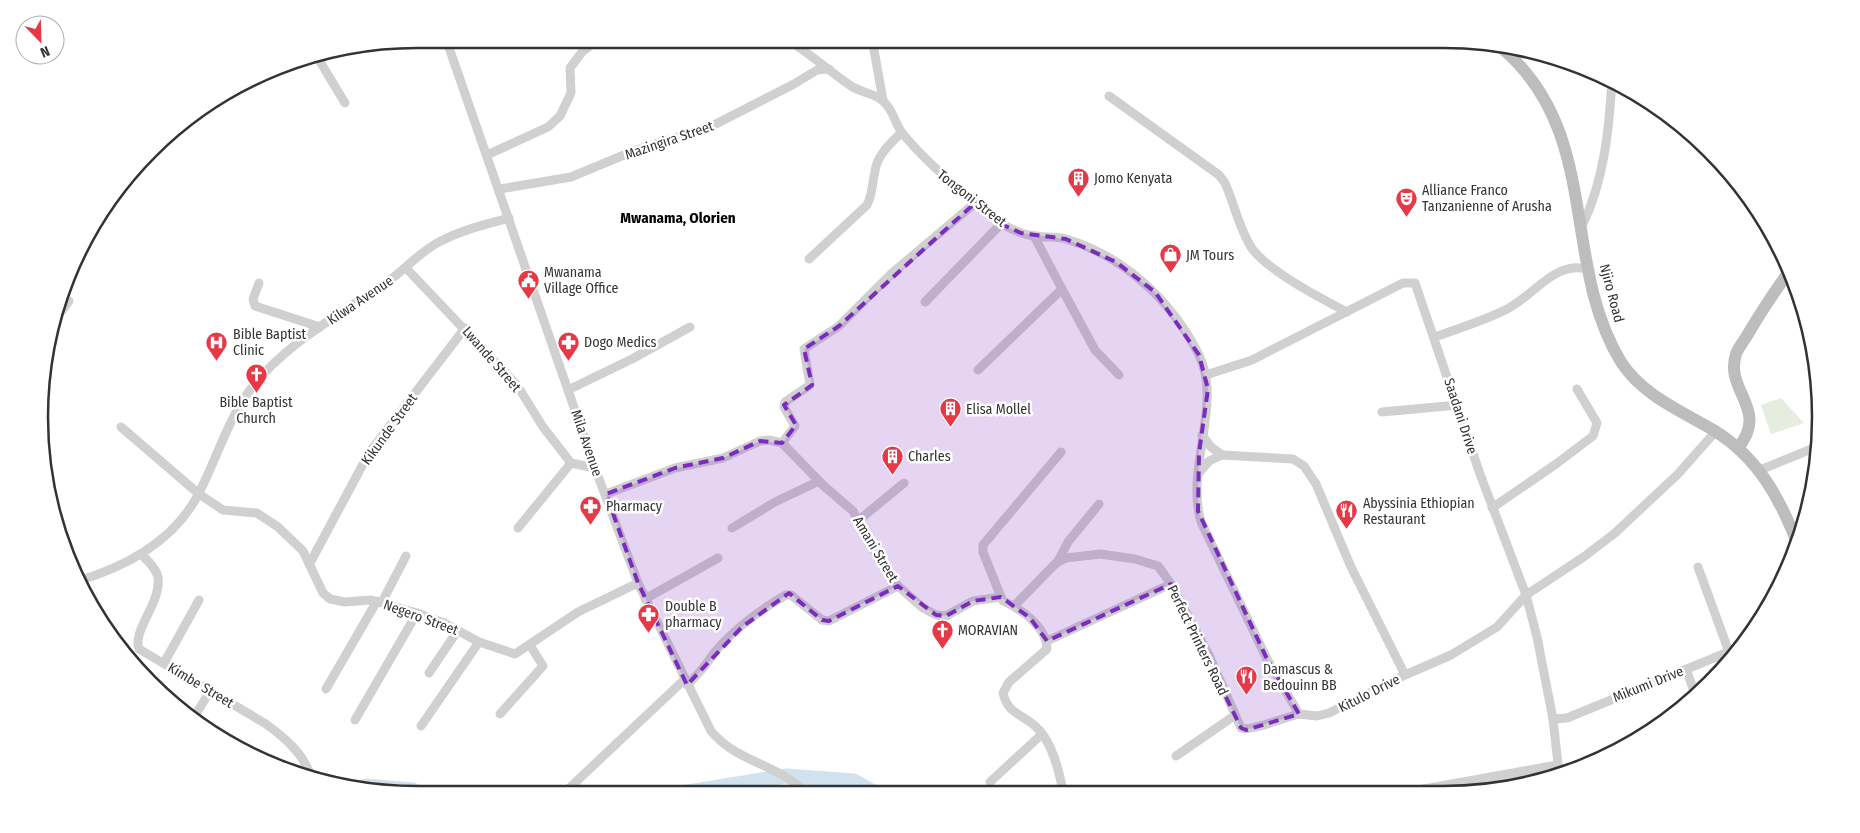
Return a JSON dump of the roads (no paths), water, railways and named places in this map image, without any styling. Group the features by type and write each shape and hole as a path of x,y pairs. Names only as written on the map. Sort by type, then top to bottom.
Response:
{"street":[{"name":"Mila Avenue","path":"449,48 500,189 595,468 645,599 686,683 711,731 718,740 726,747 766,769 786,776 797,786"},
{"path":"487,155 548,127 560,116 570,93 570,68 582,52 588,48"},
{"path":"800,48 852,86 883,100"},
{"path":"874,48 883,100"},
{"name":"Njiro Road","path":"1509,54 1553,111 1569,163 1603,325 1622,363 1654,394 1716,432 1738,448 1760,470 1779,500 1793,534"},
{"path":"319,61 345,104"},
{"name":"Mazingira Street","path":"500,189 571,177 636,150 712,126 794,84 817,70 830,69"},
{"path":"1582,226 1594,198 1600,176 1611,88"},
{"path":"1109,96 1219,175 1225,182 1246,239 1261,258 1314,295 1347,312"},
{"name":"Tongoni Street","path":"883,100 890,109 902,133 928,162 1001,224 1034,236 1066,239 1116,262 1137,276 1154,292 1180,326 1199,355 1206,375"},
{"path":"809,259 867,205 872,195 875,169 880,156 902,133"},
{"path":"606,494 675,468 723,458 760,441 769,440 782,443 795,426 784,407 785,402 810,385 804,349 838,326 891,274 975,203"},
{"name":"Kilwa Avenue","path":"85,578 125,563 142,554 178,524 199,494 226,432 250,391 266,370 320,327 406,268 420,254 442,240 466,230 509,218"},
{"path":"925,302 1001,224"},
{"path":"1034,236 1075,310 1087,338 1119,375"},
{"path":"1435,337 1510,308 1546,280 1563,270 1577,267 1590,270"},
{"name":"Lwande Street","path":"406,268 465,328 517,385 543,427 571,463"},
{"path":"1738,448 1747,437 1751,423 1746,401 1738,386 1735,373 1736,355 1766,303 1785,277"},
{"path":"259,283 253,299 255,306 320,327"},
{"name":"Saadani Drive","path":"1206,375 1252,360 1403,283 1415,283 1492,508 1526,595 1537,637 1553,719 1558,767"},
{"path":"978,370 1062,289"},
{"path":"64,309 69,302"},
{"path":"568,390 632,359 690,327"},
{"name":"Kikunde Street","path":"310,563 374,446 465,328"},
{"path":"1176,756 1234,716 1241,728 1246,730 1273,720 1299,714 1267,659 1201,522 1196,500 1207,400 1206,375"},
{"path":"1492,508 1593,436 1597,424 1577,389"},
{"path":"1382,412 1458,405"},
{"name":"Negero Street","path":"122,427 199,494 226,512 257,513 267,518 294,541 310,563 326,597 337,601 380,602 417,613 458,630 479,642 515,654 578,612 638,583"},
{"name":"Kitulo Drive","path":"1299,714 1317,716 1329,713 1405,675 1451,655 1478,640 1508,616 1526,595 1585,556 1615,533 1678,474 1716,432"},
{"path":"1202,435 1211,447 1222,455"},
{"name":"Amani Street","path":"782,443 819,482 844,502 859,520 868,542 898,586 923,608 936,615 946,616 974,601 1001,597"},
{"path":"1760,470 1811,449"},
{"path":"1061,452 991,532 983,545 983,552 1003,601 1014,606 1030,618 1047,641 1047,648 1009,682 1003,693 1008,708 1034,725 1042,734 1054,757 1061,786"},
{"path":"1198,474 1209,461 1222,455 1293,459 1304,466 1316,484 1351,567 1405,675"},
{"path":"518,528 571,463 595,468"},
{"path":"732,528 775,502 819,482"},
{"path":"859,520 904,483"},
{"path":"1056,564 1068,542 1099,504"},
{"name":"Kimbe Street","path":"142,554 158,577 153,608 137,643 144,653 164,663 282,736 299,754 307,769"},
{"name":"Perfect Printers Road","path":"1014,606 1056,564 1066,558 1100,554 1135,559 1158,566 1171,584 1208,655 1234,716"},
{"path":"326,688 380,602 406,556"},
{"path":"645,599 718,558"},
{"path":"1698,567 1728,651"},
{"path":"1047,641 1171,584"},
{"path":"572,786 709,664 719,649 742,627 786,595 791,595 822,620 829,621 898,586"},
{"path":"164,663 199,600"},
{"path":"355,720 417,613"},
{"path":"429,673 458,630"},
{"path":"421,726 479,642"},
{"path":"500,714 543,666 530,645"},
{"name":"Mikumi Drive","path":"1553,719 1567,718 1727,652"},
{"path":"1686,670 1693,688"},
{"path":"197,713 210,691"},
{"path":"990,782 1042,734"},
{"path":"1446,786 1546,771"}],"waterway":[{"path":"725,786 786,776 854,781 863,786"}],"place":[{"name":"Jomo Kenyata","path":"1078,197"},
{"name":"Alliance Franco Tanzanienne of Arusha","path":"1406,217"},
{"name":"JM Tours","path":"1170,274"},
{"name":"Mwanama Village Office","path":"528,299"},
{"name":"Bible Baptist Clinic","path":"217,361"},
{"name":"Dogo Medics","path":"568,361"},
{"name":"Bible Baptist Church","path":"256,393"},
{"name":"Elisa Mollel","path":"950,428"},
{"name":"Charles","path":"892,475"},
{"name":"Pharmacy","path":"590,525"},
{"name":"Abyssinia Ethiopian Restaurant","path":"1347,530"},
{"name":"Double B pharmacy","path":"649,633"},
{"name":"MORAVIAN","path":"942,649"},
{"name":"Damascus & Bedouinn BB","path":"1247,696"}],"district":[{"name":"Mwanama, Olorien","path":"678,218"}]}
